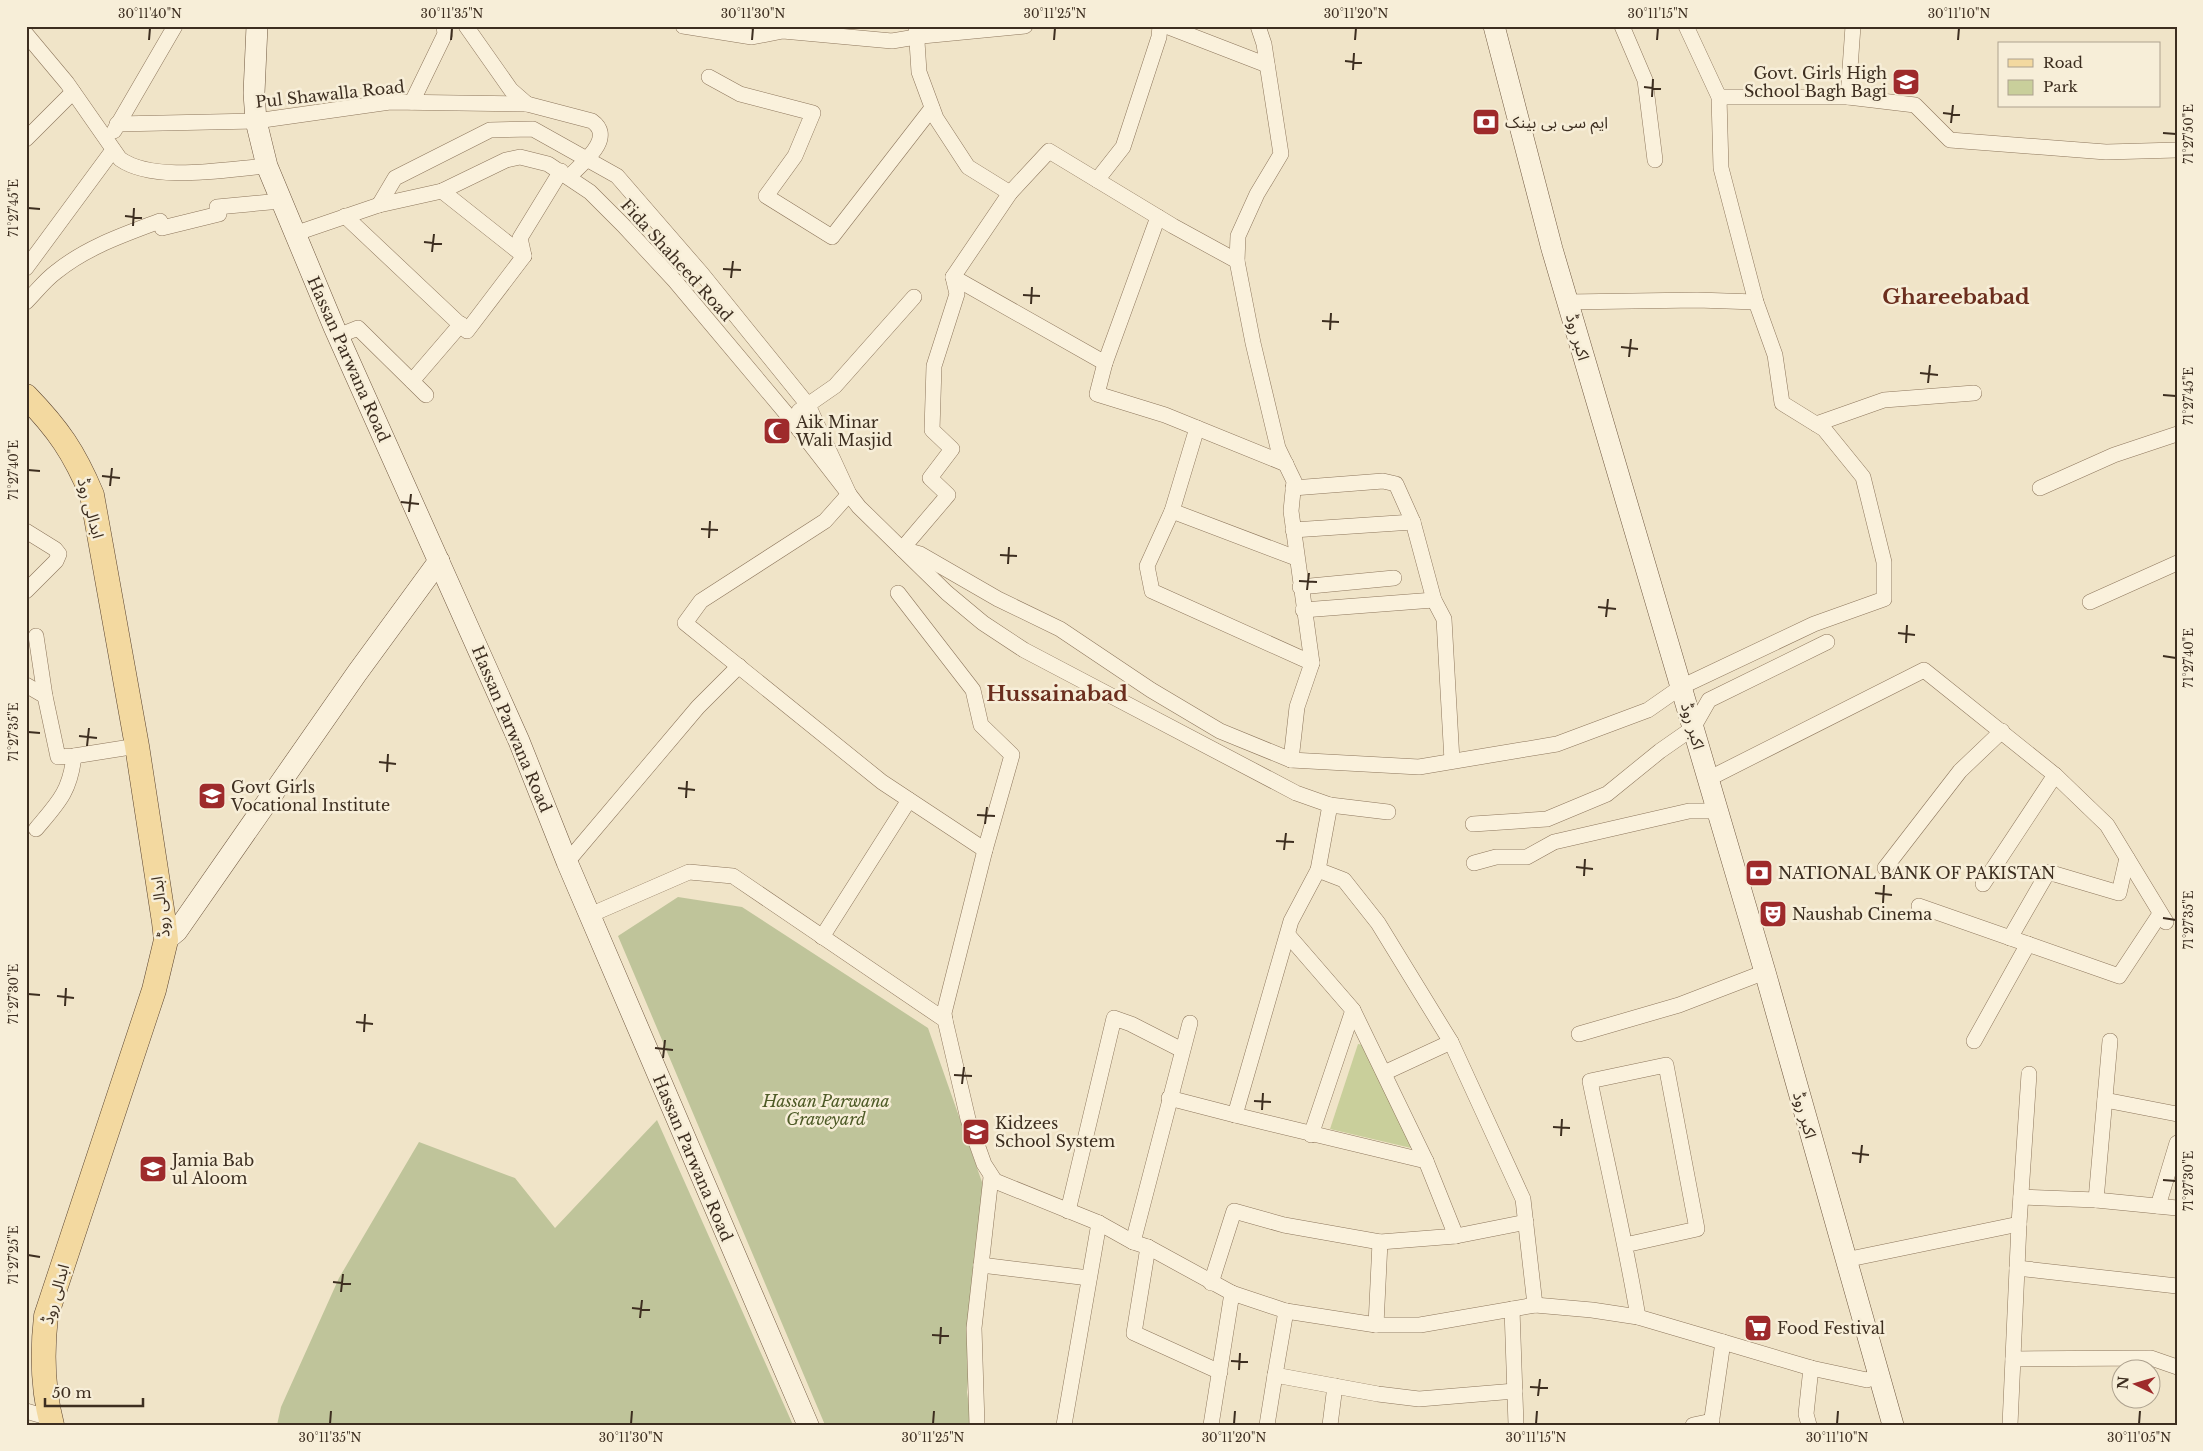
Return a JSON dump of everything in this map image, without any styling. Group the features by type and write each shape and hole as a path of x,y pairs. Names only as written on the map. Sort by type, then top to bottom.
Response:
{"main road":[{"name":"Hassan Parwana Road","path":"257,26 254,93 256,120 267,166 338,336 519,741 567,862 808,1425"},
{"name":"اکبر روڈ","path":"1494,26 1568,302 1765,972 1892,1425"},
{"name":"ابدالی روڈ","path":"26,396 60,433 83,473 92,495 137,746 166,940 154,990 46,1316 44,1339 51,1421"},
{"path":"166,940 177,931 357,673 439,561"}],"street":[{"path":"26,268 111,147 117,124 176,26"},
{"path":"412,102 444,34 444,26"},
{"path":"466,26 511,90 527,104"},
{"path":"683,26 730,30 752,37 783,30 860,32 892,41 917,31 1025,26"},
{"path":"1097,180 1123,147 1159,37 1160,26"},
{"path":"1166,26 1267,65"},
{"path":"1258,26 1267,65 1280,154 1257,194 1238,236 1237,260 1253,343 1273,429 1278,448 1294,481 1290,511 1312,662 1298,707 1291,760"},
{"path":"1622,26 1645,80 1655,160"},
{"path":"1237,260 1158,217 1049,151 1010,193 953,277 957,294 934,366 932,388 932,430 952,448 930,478 948,495 902,549 920,554 998,599 1060,629 1151,690 1220,732 1291,760 1419,767 1557,744 1648,710 1681,687 1814,624 1884,599 1884,562 1863,477 1824,429 1782,403 1775,355 1756,302 1721,168 1720,97 1686,26"},
{"path":"1848,96 1853,26"},
{"path":"917,31 919,72 936,118 968,167 1010,193"},
{"path":"26,34 73,92 120,159 131,167 144,170 192,172 267,166"},
{"path":"709,77 740,94 812,113 795,156 766,196 832,237 932,108"},
{"path":"26,139 73,92"},
{"path":"1720,97 1848,96 1915,105 1950,140 2106,152 2177,150"},
{"name":"Pul Shawalla Road","path":"117,124 256,120 325,113 381,103 412,102 527,104 549,108 592,121 598,125 602,132 601,142 586,159 565,174 520,238 524,256"},
{"path":"379,205 395,178 490,130 533,129 617,176 702,274 808,405 849,494 825,521 701,601 685,623 882,782 984,850"},
{"name":"Fida Shaheed Road","path":"294,234 379,205 442,191 506,160 520,156 548,164 590,192 675,281 790,418 860,507 947,592 983,623 1024,650 1071,676 1296,793 1330,805 1388,812"},
{"path":"345,216 467,331 524,256 442,191"},
{"path":"26,302 55,272 84,253 132,232 160,221 162,228 219,214 217,207 281,201"},
{"path":"1158,217 1105,363 1097,394 1164,415 1286,464"},
{"path":"953,277 1105,363"},
{"path":"790,418 835,386 914,297"},
{"path":"1568,302 1696,300 1756,302"},
{"path":"412,382 461,324"},
{"path":"338,336 358,328 426,395"},
{"path":"1816,424 1884,400 1974,393"},
{"path":"1198,428 1172,511 1147,566 1152,591 1312,662"},
{"path":"2040,488 2114,454 2177,434"},
{"path":"1293,488 1383,480 1396,484 1413,522 1434,600 1444,619 1452,761"},
{"path":"1172,511 1296,558"},
{"path":"1293,530 1413,522"},
{"path":"26,531 55,549 59,554 56,561 26,591"},
{"path":"2090,602 2177,564"},
{"path":"1300,587 1394,578"},
{"path":"898,593 973,690 981,725 1012,755 984,850 944,1013 968,1119 984,1164 992,1178 998,1183 1099,1223 1133,1242 1148,1247 1232,1294 1286,1311 1376,1325 1420,1325 1535,1305 1638,1317 1812,1368 1867,1380 1878,1375"},
{"path":"1303,610 1434,600"},
{"path":"36,636 56,754 62,758 137,746"},
{"path":"1473,824 1547,819 1607,794 1660,751 1693,728 1709,700 1827,642"},
{"path":"567,862 698,707 738,666"},
{"path":"1708,778 1924,670 2055,775 2107,825 2163,918 2119,976 1919,906"},
{"path":"26,685 45,696"},
{"path":"1885,868 1960,771 2002,731"},
{"path":"36,830 63,796 72,778 74,756"},
{"path":"1983,884 2055,775"},
{"path":"822,936 909,800"},
{"path":"1235,1115 1291,921 1318,870 1330,805"},
{"path":"1474,863 1496,857 1527,857 1554,842 1689,811 1718,811"},
{"path":"2010,938 2048,872 2119,893 2127,858"},
{"path":"1318,870 1344,880 1372,916 1451,1042 1523,1199 1535,1305"},
{"path":"590,916 689,872 733,876 945,1020"},
{"path":"1288,935 1353,1010 1426,1161 1456,1236"},
{"path":"1974,1041 2028,944"},
{"path":"1580,1034 1679,1005 1765,972"},
{"path":"1311,1135 1353,1010"},
{"path":"1068,1211 1114,1018 1132,1024 1182,1050"},
{"path":"1133,1242 1169,1098 1190,1024"},
{"path":"2096,1200 2110,1041"},
{"path":"1384,1073 1451,1042"},
{"path":"1625,1245 1697,1229 1666,1065 1590,1081 1625,1245 1638,1317"},
{"path":"2010,1425 2019,1224 2030,1074"},
{"path":"1169,1098 1311,1135 1426,1161"},
{"path":"2105,1100 2177,1114"},
{"path":"2158,1206 2177,1142"},
{"path":"977,1425 974,1328 992,1178"},
{"path":"2021,1197 2096,1200 2177,1208"},
{"path":"1211,1283 1234,1211 1284,1225 1380,1242 1456,1236 1526,1222"},
{"path":"1064,1425 1099,1223"},
{"path":"1846,1260 2019,1224"},
{"path":"1376,1325 1380,1242"},
{"path":"1148,1247 1134,1334 1220,1372"},
{"path":"981,1265 1089,1278"},
{"path":"2017,1268 2177,1286"},
{"path":"1210,1425 1232,1294"},
{"path":"1512,1309 1516,1425"},
{"path":"1267,1425 1286,1311"},
{"path":"1693,1425 1712,1423 1724,1342"},
{"path":"2013,1360 2151,1358 2177,1367"},
{"path":"1809,1425 1806,1414 1812,1368"},
{"path":"1275,1375 1378,1394 1419,1399 1515,1391"},
{"path":"1330,1425 1335,1386"},
{"path":"26,1411 51,1421"}],"green space":[{"name":"Hassan Parwana Graveyard","path":"678,897 742,907 928,1028 983,1185 967,1392 972,1425 825,1425 618,936"},
{"path":"1358,1044 1369,1046 1411,1148 1330,1129"},
{"path":"657,1120 793,1425 277,1425 281,1407 339,1278 419,1142 515,1178 555,1228"}],"place":[{"name":"Govt. Girls High School Bagh Bagi","path":"1906,82"},
{"name":"ایم سی بی بینک","path":"1486,122"},
{"name":"Aik Minar Wali Masjid","path":"777,431"},
{"name":"Govt Girls Vocational Institute","path":"212,796"},
{"name":"NATIONAL BANK OF PAKISTAN","path":"1759,873"},
{"name":"Naushab Cinema","path":"1773,914"},
{"name":"Kidzees School System","path":"976,1132"},
{"name":"Jamia Bab ul Aloom","path":"153,1169"},
{"name":"Food Festival","path":"1758,1328"}],"district":[{"name":"Ghareebabad","path":"1956,297"},
{"name":"Hussainabad","path":"1057,694"}]}
